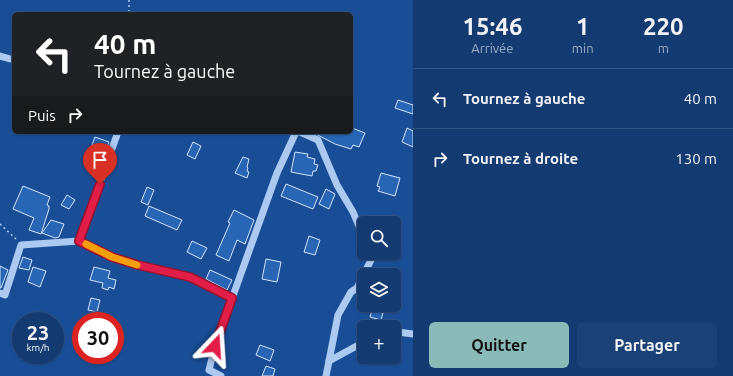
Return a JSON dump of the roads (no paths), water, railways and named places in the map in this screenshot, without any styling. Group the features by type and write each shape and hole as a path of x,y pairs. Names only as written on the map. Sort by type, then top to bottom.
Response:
{"street":[{"path":"0,56 12,59"},
{"path":"79,241 117,134"},
{"path":"221,376 209,370 215,346 277,173 295,134"},
{"path":"304,134 318,140 337,185 357,221"},
{"path":"0,293 5,295 21,245 79,241 112,257 138,265 190,277 232,298"},
{"path":"326,376 338,314 351,292 357,288 371,260"},
{"path":"401,332 413,334"},
{"path":"329,361 357,346"}]}
